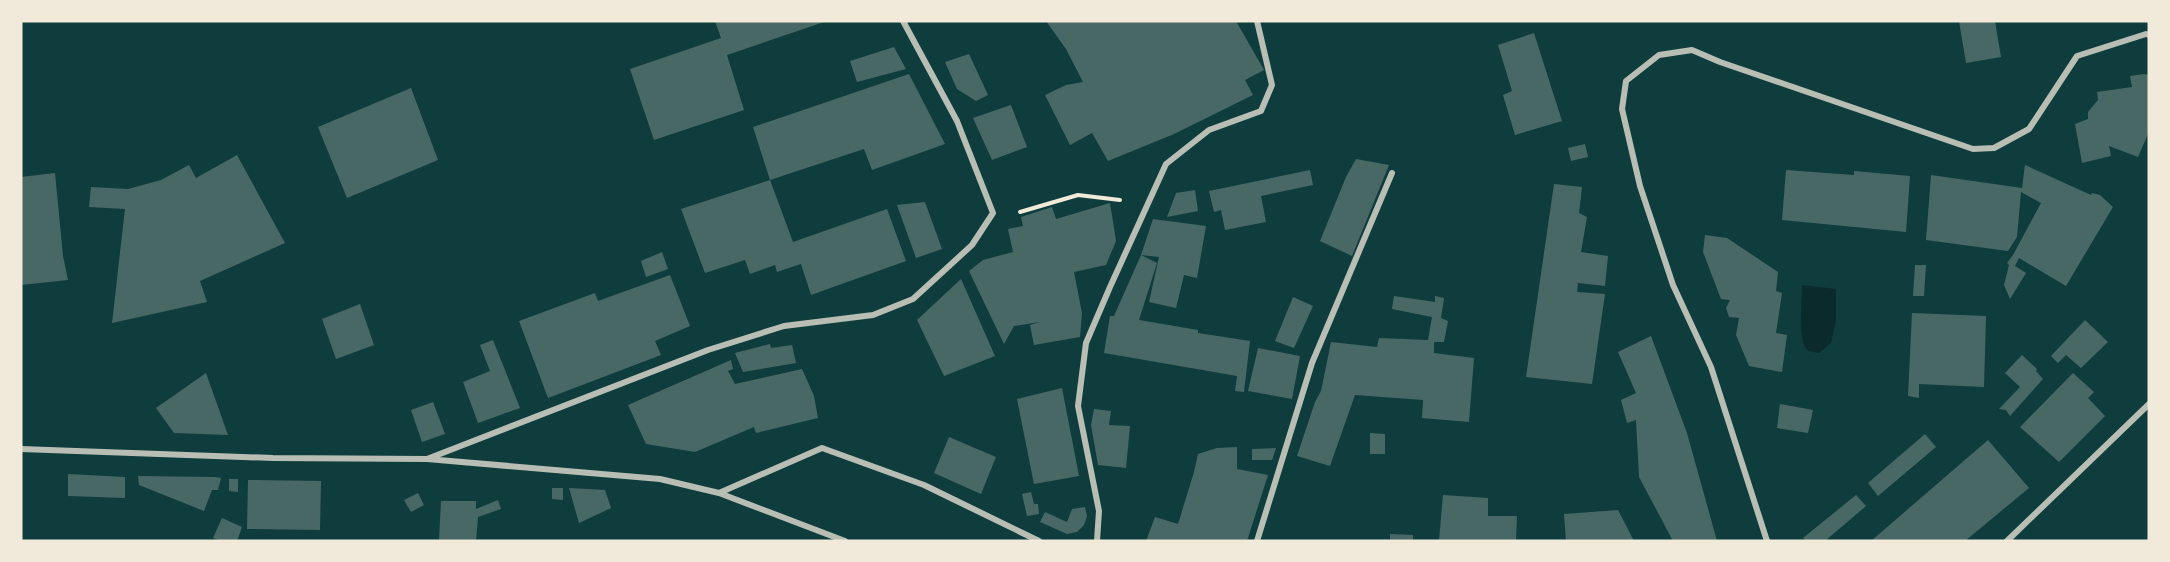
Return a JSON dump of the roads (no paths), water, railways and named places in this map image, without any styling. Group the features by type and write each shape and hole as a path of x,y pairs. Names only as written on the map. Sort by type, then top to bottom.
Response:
{"street":[{"path":"427,459 708,350 783,326 873,315 913,299 972,245 993,213 957,121 903,21"},
{"path":"1097,541 1099,511 1078,406 1086,343 1166,164 1209,130 1261,111 1272,85 1257,21"},
{"path":"1767,541 1711,367 1673,285 1640,186 1622,109 1626,81 1659,55 1692,50 1742,70 1973,149 1994,148 2029,129 2077,56 2146,34 2149,35"},
{"path":"1257,541 1312,363 1392,173"},
{"path":"2007,541 2149,404"},
{"path":"719,493 822,448 924,485 1039,541"},
{"path":"21,449 273,458 427,459 660,479 719,493 845,541"}],"water":[{"path":"1802,285 1836,289 1836,320 1831,343 1819,353 1808,351 1802,339"}]}
